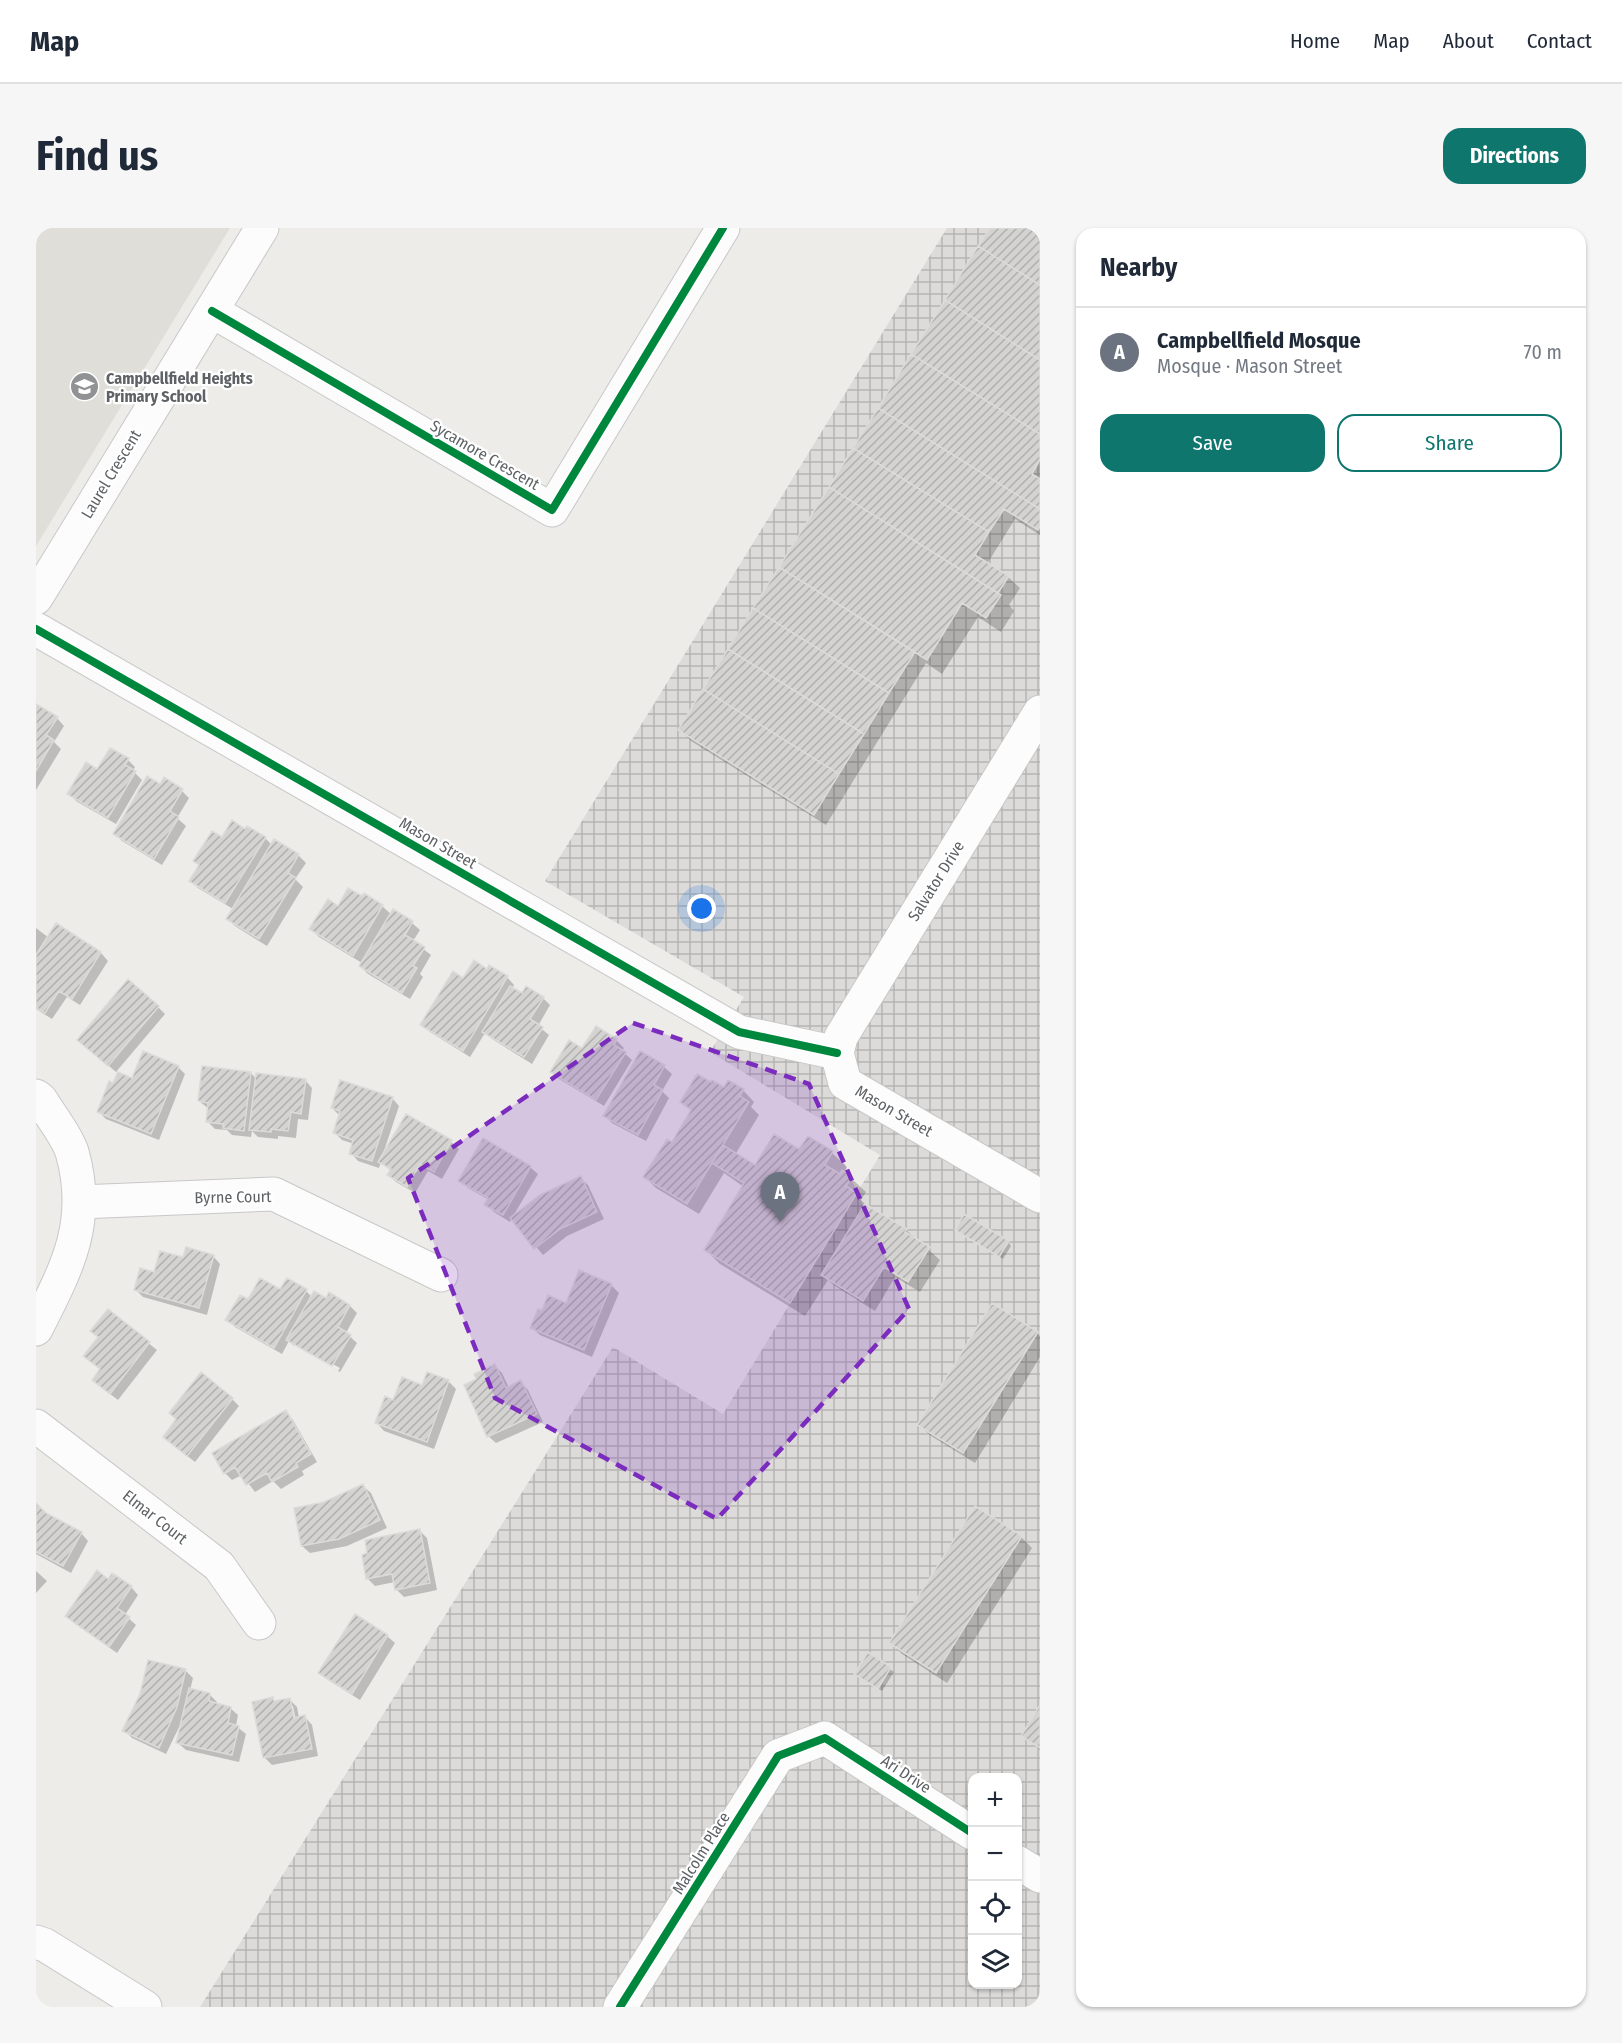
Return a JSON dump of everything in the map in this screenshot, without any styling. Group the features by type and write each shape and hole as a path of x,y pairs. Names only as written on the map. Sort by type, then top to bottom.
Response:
{"street":[{"name":"Laurel Crescent","path":"36,598 262,228"},
{"name":"Sycamore Crescent","path":"212,311 552,510 723,228"},
{"name":"Mason Street","path":"36,629 739,1032 837,1053 845,1083 1040,1196"},
{"name":"Salvator Drive","path":"837,1053 841,1037 1040,712"},
{"path":"36,1096 41,1100 71,1150 80,1202 76,1240 61,1281 36,1329"},
{"name":"Byrne Court","path":"80,1202 274,1194 441,1275"},
{"name":"Elmar Court","path":"36,1426 219,1566 259,1623"},
{"name":"Ari Drive","path":"825,1738 968,1830"},
{"name":"Malcolm Place","path":"620,2007 778,1756 825,1738"},
{"path":"1022,1865 1040,1876"},
{"path":"36,1942 45,1945 145,2007"}],"highlighted area":[{"path":"633,1023 809,1084 909,1309 717,1519 495,1398 408,1178"}],"shaded area":[{"name":"Campbellfield Heights Primary School","path":"36,228 230,228 36,546"},
{"path":"947,228 1040,228 1040,2007 200,2007 613,1347 723,1414 880,1155 710,1052 744,997 545,881"}],"building":[{"path":"990,228 1040,228 1040,285 978,246"},
{"path":"978,246 1040,285 1040,360 945,300"},
{"path":"945,300 1040,360 1040,434 911,354"},
{"path":"911,354 1040,434 1040,460 1032,474 1040,479 1040,509 878,408"},
{"path":"878,408 1040,509 1038,530 1004,509 989,532 853,448"},
{"path":"853,448 989,532 975,555 1009,576 998,593 829,487"},
{"path":"829,487 1001,595 986,618 962,603 927,660 779,567"},
{"path":"779,567 915,652 889,693 753,608"},
{"path":"753,608 889,693 864,734 728,649"},
{"path":"728,649 864,734 839,774 703,689"},
{"path":"703,689 839,774 814,815 678,730"},
{"path":"36,704 58,717 46,735 54,740 36,771"},
{"path":"110,748 129,758 125,765 136,771 108,818 67,794 86,762 97,769"},
{"path":"147,776 160,784 164,777 183,789 170,811 179,817 154,859 113,834"},
{"path":"232,820 245,829 247,826 266,837 225,903 189,881 199,865 193,861 212,831 222,837"},
{"path":"274,839 299,854 288,873 296,878 259,939 226,919"},
{"path":"348,888 362,896 364,893 383,905 353,956 309,929 328,899 338,906"},
{"path":"393,909 413,921 405,935 425,947 413,966 417,968 402,993 359,966"},
{"path":"56,923 101,952 72,999 59,991 45,1013 36,1008 36,955"},
{"path":"474,960 487,969 489,965 508,976 463,1051 420,1025 453,971 463,978"},
{"path":"128,979 159,1006 108,1066 77,1040"},
{"path":"510,986 522,993 526,986 544,997 530,1019 543,1027 524,1057 482,1032"},
{"path":"596,1026 617,1039 614,1045 626,1052 596,1100 550,1072 569,1040 582,1048"},
{"path":"143,1051 179,1066 151,1134 97,1112 109,1081 113,1083 118,1072 132,1078"},
{"path":"640,1051 665,1065 654,1085 663,1090 638,1135 603,1116"},
{"path":"202,1066 251,1072 244,1131 223,1128 223,1124 206,1122 208,1103 198,1101"},
{"path":"256,1073 306,1079 301,1114 291,1112 288,1131 249,1130"},
{"path":"697,1074 724,1087 728,1080 744,1089 740,1096 749,1102 687,1204 643,1177 667,1139 672,1142 691,1110 680,1102"},
{"path":"340,1080 393,1097 372,1161 349,1154 353,1140 333,1133 340,1111 331,1108"},
{"path":"406,1114 452,1140 434,1172 420,1164 407,1187 387,1175 391,1169 378,1162"},
{"path":"774,1134 799,1149 808,1136 833,1151 825,1165 840,1174 842,1170 852,1177 846,1186 857,1193 790,1303 704,1250 744,1183 712,1163 723,1145 755,1165"},
{"path":"483,1138 531,1166 503,1215 484,1205 488,1198 458,1181"},
{"path":"581,1176 597,1212 560,1229 534,1249 510,1218 540,1195"},
{"path":"865,1204 907,1229 905,1232 930,1247 908,1282 884,1267 863,1301 821,1275"},
{"path":"964,1214 1009,1241 999,1257 955,1230"},
{"path":"186,1247 214,1255 199,1308 134,1290 140,1268 154,1272 160,1251 183,1257"},
{"path":"579,1270 612,1284 584,1350 530,1328 538,1309 542,1310 548,1295 566,1303"},
{"path":"260,1278 280,1289 287,1278 307,1289 274,1348 225,1320 240,1295 248,1299"},
{"path":"314,1291 326,1298 329,1292 350,1305 338,1327 351,1335 332,1366 286,1340"},
{"path":"992,1303 1038,1332 963,1453 917,1425"},
{"path":"108,1309 150,1342 110,1394 92,1380 100,1369 83,1356 98,1337 90,1331"},
{"path":"495,1364 506,1388 521,1380 537,1414 487,1437 464,1385 476,1379 474,1374"},
{"path":"201,1372 233,1398 187,1456 163,1437 176,1419 169,1413"},
{"path":"427,1372 449,1380 427,1442 375,1423 385,1396 393,1400 402,1377 422,1385"},
{"path":"286,1410 311,1454 296,1463 298,1467 272,1482 267,1473 246,1485 235,1467 224,1474 212,1453"},
{"path":"363,1484 380,1520 339,1539 301,1546 294,1508 324,1502"},
{"path":"36,1503 46,1513 82,1532 63,1566 36,1552"},
{"path":"975,1506 1022,1536 936,1673 889,1643"},
{"path":"420,1529 430,1583 395,1590 392,1574 366,1579 362,1555 367,1553 365,1540"},
{"path":"97,1570 108,1579 112,1573 132,1586 117,1608 130,1617 109,1647 65,1616"},
{"path":"355,1614 388,1635 352,1694 318,1673"},
{"path":"868,1652 891,1667 878,1689 854,1674"},
{"path":"148,1660 186,1669 177,1707 159,1748 122,1731 140,1694"},
{"path":"189,1688 210,1693 209,1701 231,1707 228,1723 239,1726 232,1755 176,1743"},
{"path":"273,1697 274,1701 290,1698 294,1718 305,1715 312,1749 263,1758 252,1702"},
{"path":"1040,1705 1040,1748 1021,1736"}],"cycle path":[{"path":"212,311 552,510 723,228"},
{"path":"36,629 739,1032 837,1053"},
{"path":"620,2007 778,1756 825,1738 968,1830"}],"place":[{"name":"Campbellfield Heights Primary School","path":"85,387"},
{"name":"Campbellfield Mosque","path":"780,1222"}]}
